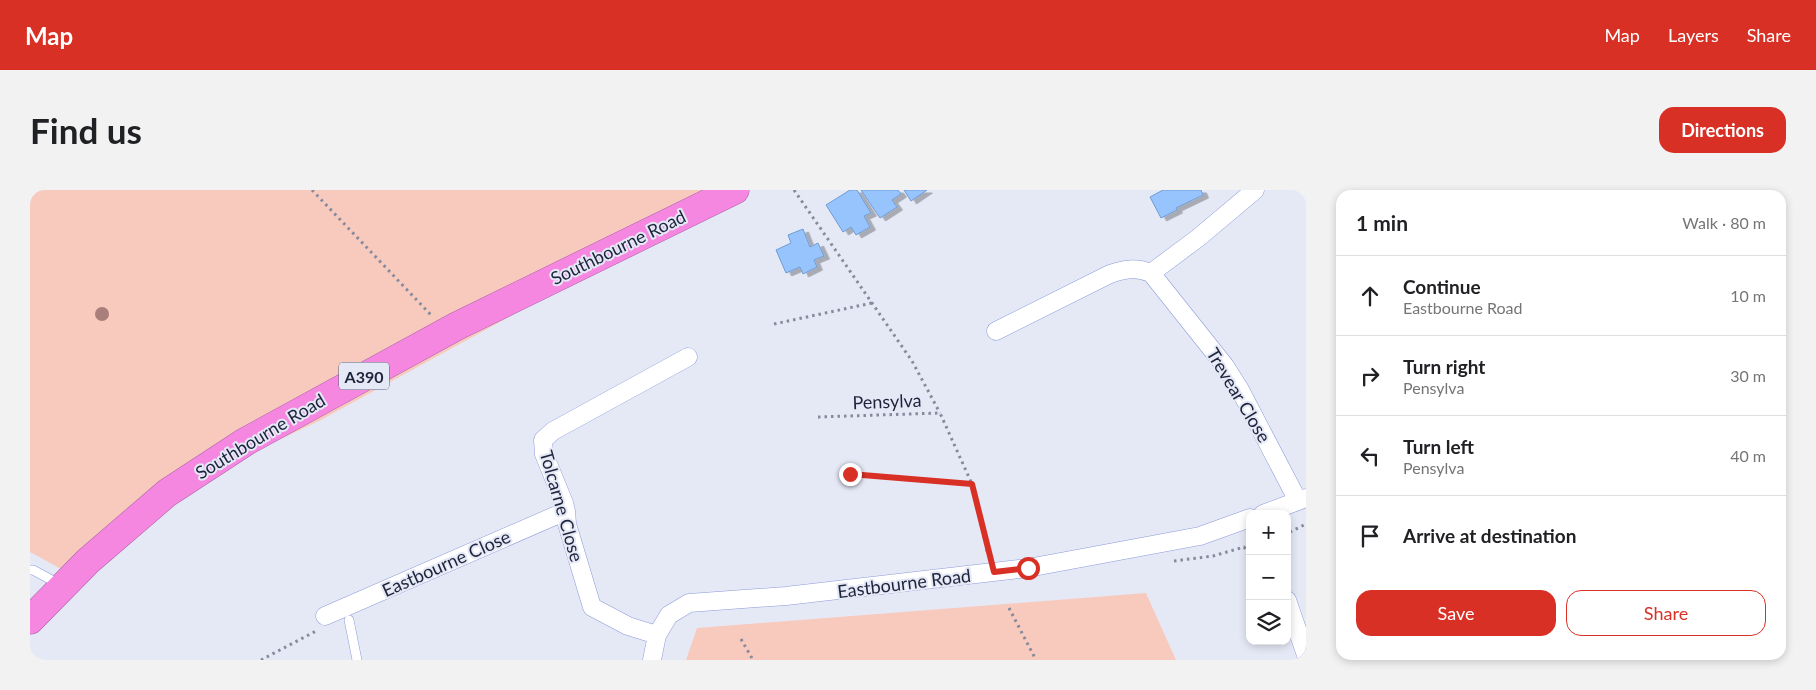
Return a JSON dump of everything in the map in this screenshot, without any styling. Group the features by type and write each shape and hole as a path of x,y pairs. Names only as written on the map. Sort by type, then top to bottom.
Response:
{"highway":[{"name":"Southbourne Road","path":"30,620 88,561 167,493 245,442 457,326 735,190"}],"street":[{"path":"996,330 1110,274 1128,268 1140,269 1151,273 1198,238 1255,190"},
{"name":"Trevear Close","path":"1151,273 1225,366 1302,500"},
{"name":"Tolcarne Close","path":"656,635 628,626 592,606 566,524 566,511 544,454 543,440 553,431 688,357"},
{"path":"1273,510 1302,500"},
{"name":"Eastbourne Close","path":"325,616 566,511"},
{"name":"Eastbourne Road","path":"656,635 669,615 689,603 786,596 1028,568 1200,536 1246,519"},
{"path":"1291,612 1306,655"},
{"path":"652,660 656,635"}],"lane":[{"path":"30,570 34,570 63,587"},
{"path":"349,620 357,660"}],"path":[{"path":"312,190 429,314 457,326"},
{"path":"794,190 912,361 940,413"},
{"path":"774,324 872,303"},
{"name":"Pensylva","path":"818,417 940,413 972,484 994,572"},
{"path":"850,474 972,484"},
{"path":"1291,532 1306,524"},
{"path":"1009,608 1036,660"},
{"path":"261,660 316,631 325,616"},
{"path":"741,639 753,660"}],"shaded area":[{"path":"30,190 741,190 319,421 167,493 88,561 61,569 30,552"},
{"path":"1146,593 1176,660 686,660 697,628"}],"building":[{"path":"850,190 857,190 871,213 864,216 870,227 856,235 851,227 843,232 826,205"},
{"path":"861,190 898,190 901,194 892,200 897,207 880,218"},
{"path":"904,190 927,190 911,201"},
{"path":"1163,190 1201,190 1203,195 1176,208 1177,210 1161,218 1150,197"},
{"path":"803,229 810,247 818,243 824,256 814,260 817,267 803,274 800,267 786,273 776,250 791,243 788,235"}],"route":[{"path":"850,474 972,484 994,572 1028,568"}]}
